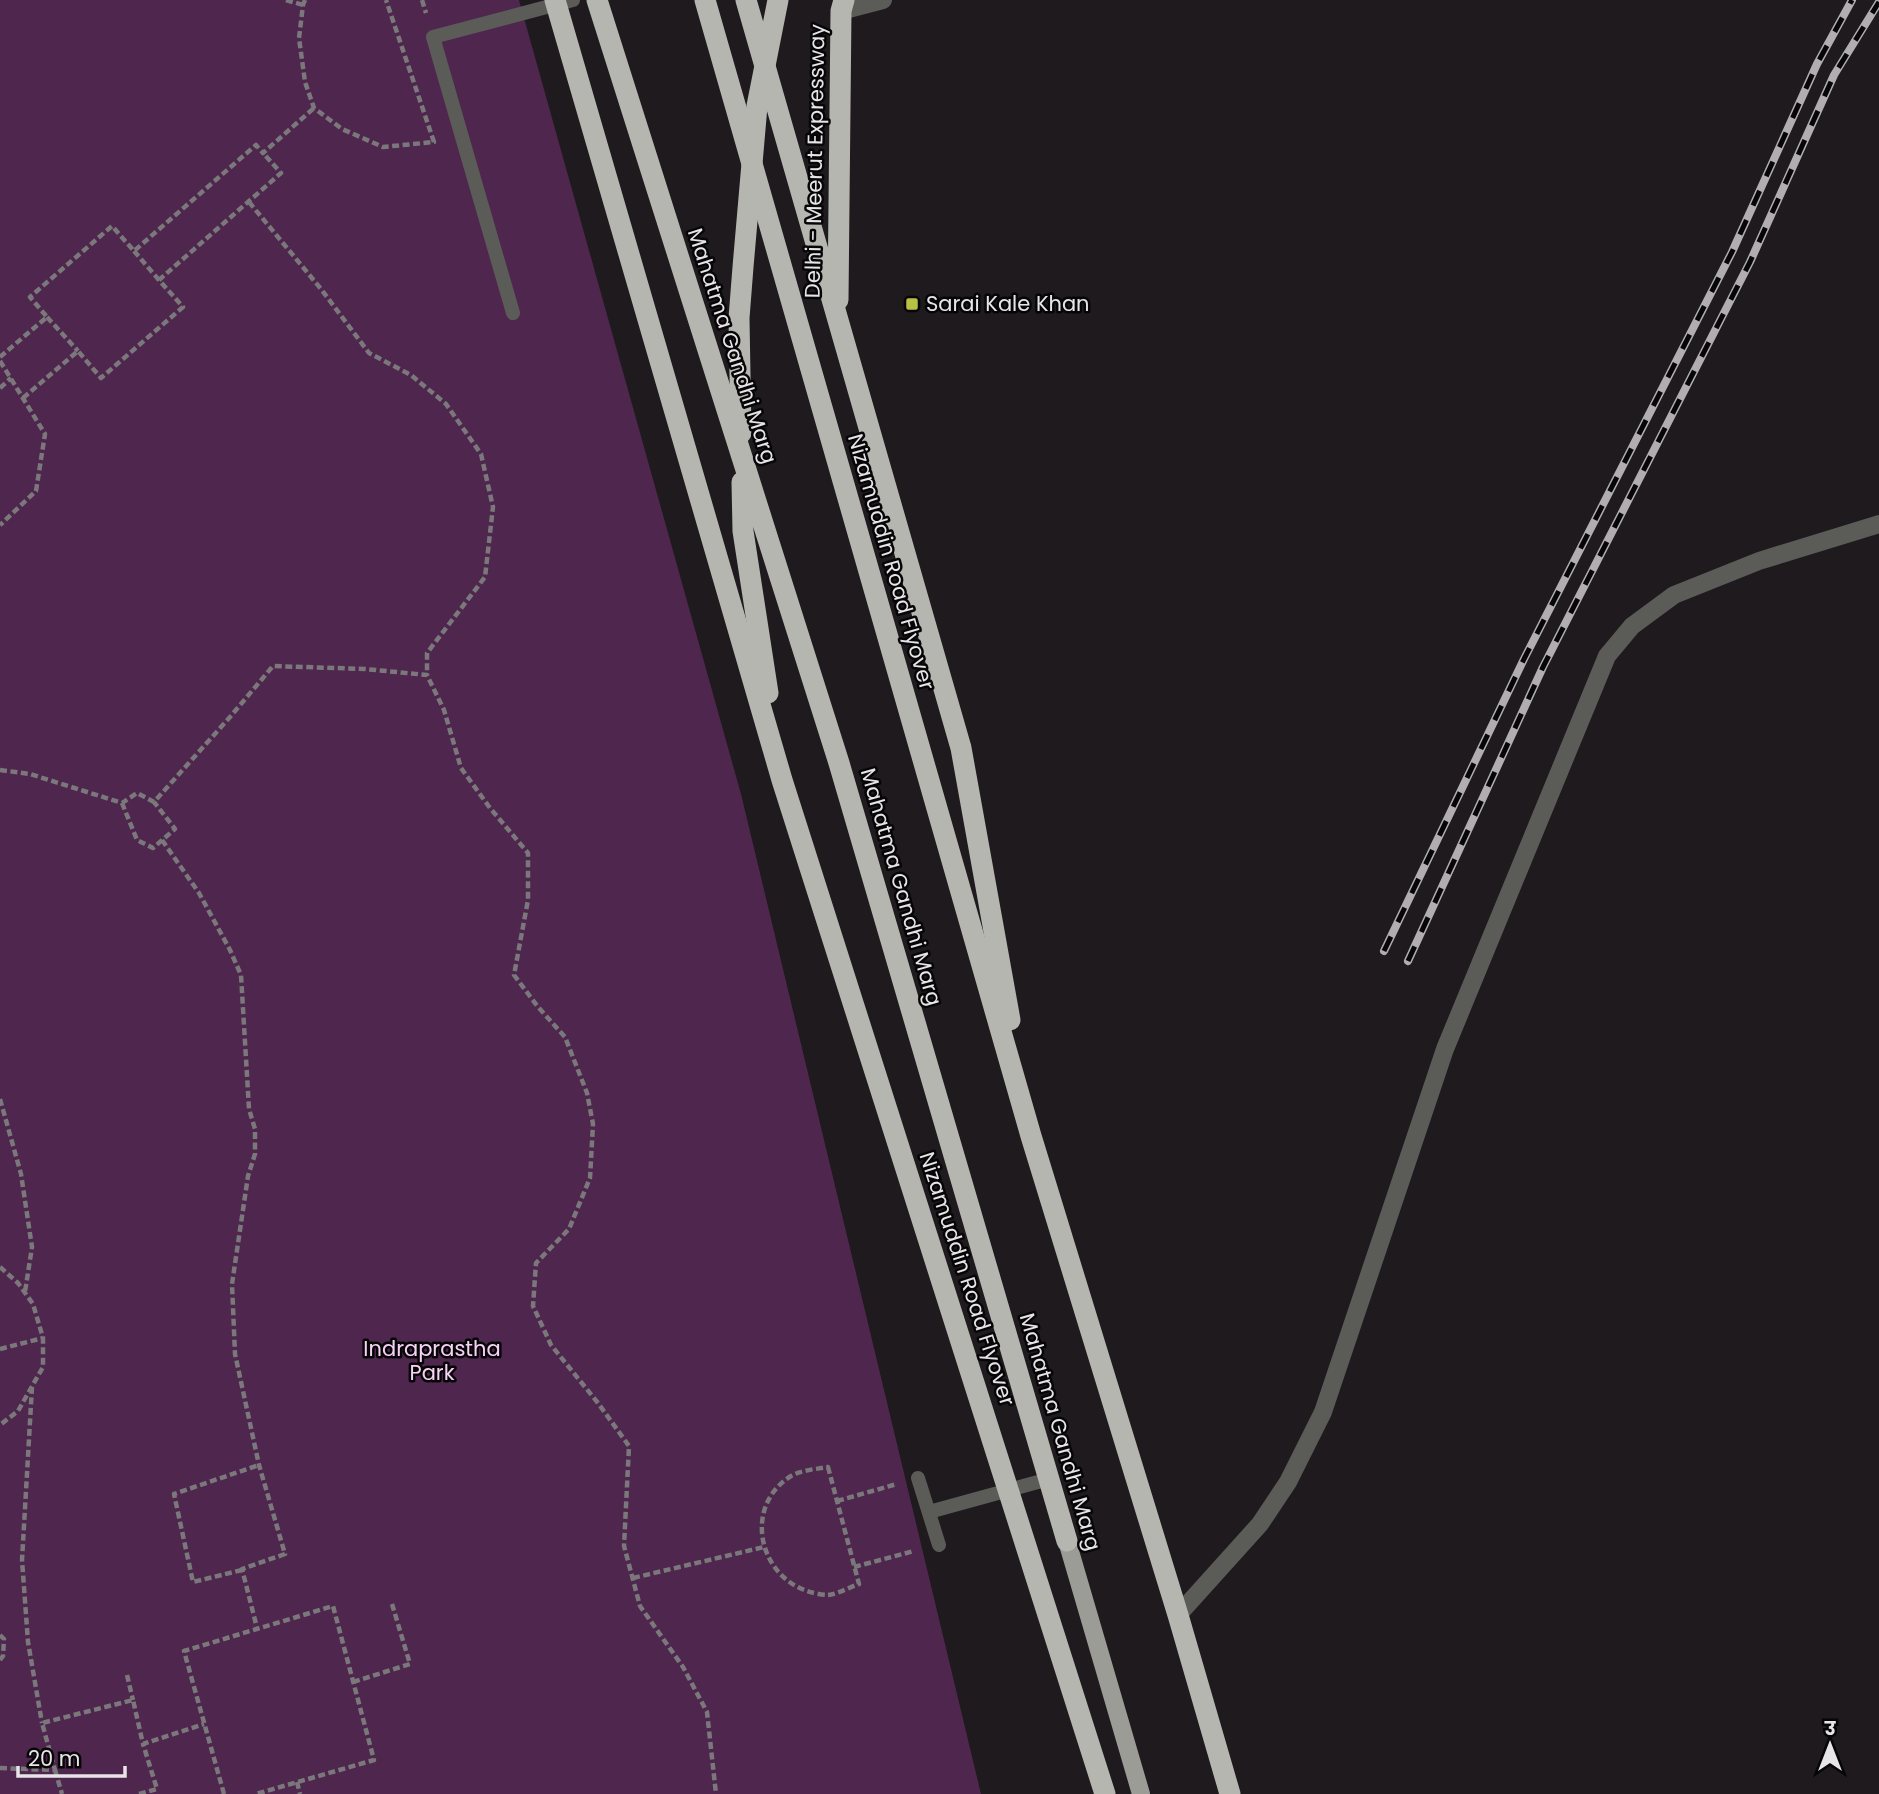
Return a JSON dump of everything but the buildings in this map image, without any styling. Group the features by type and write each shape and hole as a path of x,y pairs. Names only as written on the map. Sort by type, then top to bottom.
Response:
{"highway":[{"path":"555,0 782,780"},
{"name":"Mahatma Gandhi Marg","path":"597,0 839,763 1067,1541"},
{"name":"Nizamuddin Road Flyover","path":"705,0 1031,1136"},
{"path":"746,0 961,748 1031,1136 1230,1794"},
{"name":"Delhi - Meerut Expressway","path":"778,0 757,106 739,318 743,531 782,780"},
{"name":"Delhi - Meerut Expressway","path":"838,323 842,5"},
{"name":"Nizamuddin Road Flyover","path":"782,780 1105,1794"}],"main road":[{"name":"Mahatma Gandhi Marg","path":"1067,1541 1141,1794"}],"street":[{"path":"842,5 883,0"},
{"path":"1178,1615 1260,1524 1288,1482 1323,1412 1445,1049 1607,656 1632,626 1674,595 1759,561 1879,524"}],"lane":[{"path":"513,313 433,37 573,0"},
{"path":"918,1478 939,1545"},
{"path":"929,1513 1049,1479"}],"path":[{"path":"286,0 304,3 299,38 305,82 314,108 342,129 383,147 434,142 386,0"},
{"path":"263,153 314,108"},
{"path":"134,251 256,145 281,173 159,280"},
{"path":"248,202 321,289 369,353 411,375 446,404 481,454 493,507 485,577 428,653 427,675 444,710 461,768 528,853 528,900 514,975 565,1037 587,1093 593,1124 590,1178 569,1229 536,1263 533,1306 551,1345 629,1446 624,1546 640,1606 683,1667 707,1712 716,1794"},
{"path":"112,226 134,251 183,307 101,378 30,297 112,226"},
{"path":"0,525 36,491 45,434 0,359 47,317"},
{"path":"23,398 78,351"},
{"path":"0,388 11,378"},
{"path":"0,514 5,520"},
{"path":"154,802 273,666 365,669 427,675"},
{"path":"0,770 30,774 122,803"},
{"path":"137,793 154,802 175,829 153,848 136,840 122,803 137,793"},
{"path":"162,840 199,893 241,975 248,1109 255,1129 255,1154 248,1176 232,1284 234,1354 259,1465 285,1554 242,1570 193,1582 174,1494 259,1465"},
{"path":"0,1099 21,1174 32,1248 24,1292"},
{"path":"0,1267 18,1283 33,1304 43,1338 43,1367 18,1411 0,1425"},
{"path":"0,1349 43,1338"},
{"path":"32,1387 22,1559 28,1642 42,1723 62,1794"},
{"path":"828,1467 859,1584 828,1595 795,1587 781,1576 764,1547 761,1530 764,1514 770,1498 780,1485 793,1474 828,1467"},
{"path":"837,1501 918,1478"},
{"path":"854,1567 939,1545"},
{"path":"633,1578 764,1547"},
{"path":"242,1570 257,1628"},
{"path":"353,1682 410,1664 392,1604"},
{"path":"224,1794 184,1651 332,1606 373,1760 256,1794"},
{"path":"0,1636 4,1639 3,1656 0,1660"},
{"path":"127,1675 157,1789 139,1794"},
{"path":"42,1723 133,1700"},
{"path":"143,1744 204,1723"},
{"path":"0,1768 55,1770"},
{"path":"297,1782 300,1794"}],"green space":[{"name":"Indraprastha Park","path":"0,0 519,0 741,794 981,1794 0,1794"}],"railway":[{"path":"1384,951 1524,659 1732,252 1817,64 1852,0"},
{"path":"1408,961 1543,667 1750,262 1834,75 1879,2"}],"place":[{"name":"Sarai Kale Khan","path":"912,304"}]}
